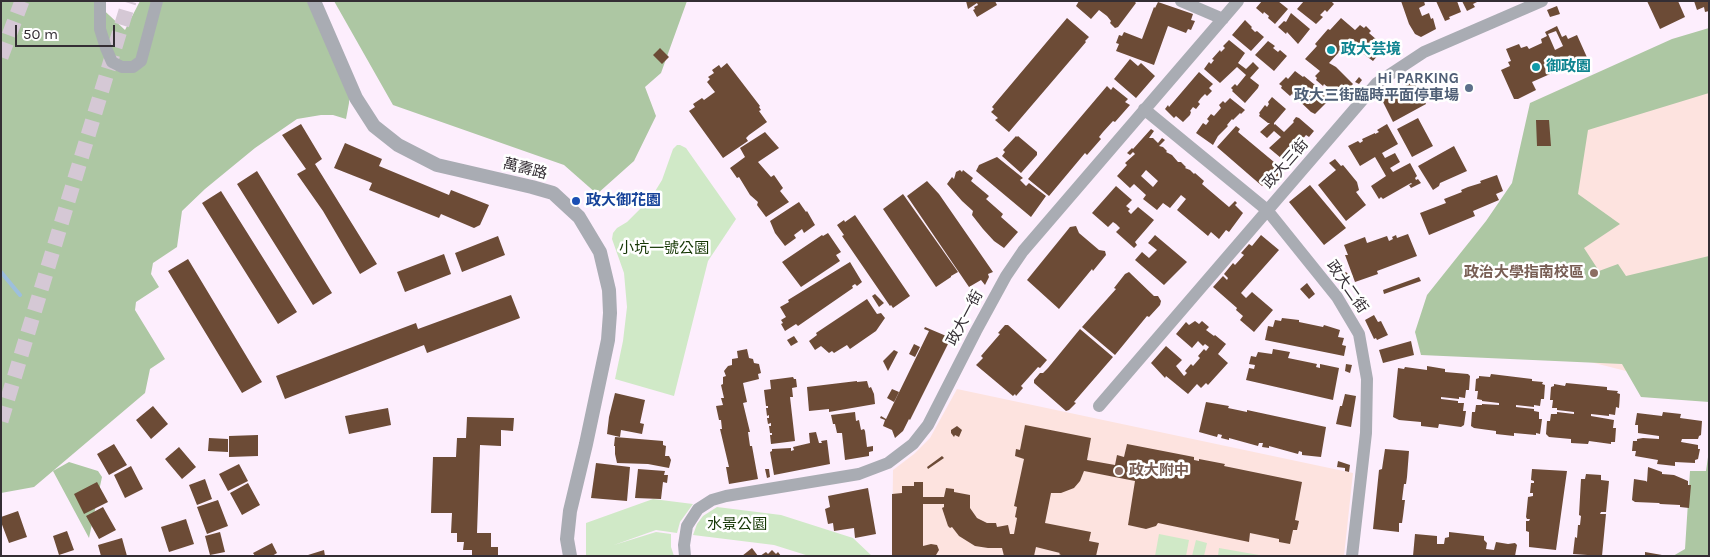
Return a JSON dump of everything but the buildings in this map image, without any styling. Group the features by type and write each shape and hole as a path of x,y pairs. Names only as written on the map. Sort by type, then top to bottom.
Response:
{"street":[{"path":"100,1 100,29 112,62 122,67 133,67 142,61 157,1"},
{"name":"萬壽路","path":"314,1 356,98 374,126 398,145 437,165 532,186 553,193 579,217 600,252 609,290 608,340 570,511 567,539 570,556"},
{"path":"1181,1 1223,19"},
{"name":"政大一街","path":"685,556 684,545 687,526 698,509 712,500 726,496 860,474 888,463 913,444 928,426 976,330 1006,276 1023,251 1238,1"},
{"name":"政大三街","path":"1099,406 1377,83 1424,52 1542,1"},
{"name":"政大二街","path":"1144,109 1267,210 1337,297 1358,334 1367,379 1366,433 1352,556"}],"shaded area":[{"name":"政治大學指南校區","path":"1709,57 1709,392 1440,324 1578,119"},
{"name":"政大附中","path":"957,389 1353,473 1344,556 892,556 893,470 914,454 930,438"}],"green space":[{"path":"1,1 94,1 125,30 140,1 307,1 322,29 349,94 349,103 346,119 333,115 321,115 297,119 255,148 205,189 182,211 177,247 153,263 151,274 159,287 136,302 135,310 165,359 150,369 145,393 34,487 1,493"},
{"path":"334,1 687,1 661,73 645,87 656,116 634,161 597,194 564,165 393,105"},
{"name":"政治大學指南校區","path":"1709,28 1709,93 1588,130 1578,194 1620,224 1584,248 1599,271 1618,264 1626,276 1709,256 1709,402 1641,397 1622,364 1421,355 1415,332 1427,295 1486,221 1512,183 1530,103 1672,39"},
{"name":"小坑一號公園","path":"677,145 686,148 736,219 708,261 674,396 615,379 623,341 627,307 624,273 612,239 613,233 617,228 627,222 654,193 662,180 673,149"},
{"path":"1709,450 1709,556 1673,556 1685,549 1690,471 1706,471"},
{"path":"69,462 98,471 102,477 89,538 53,471"},
{"path":"653,499 693,504 680,522 677,533 656,530 614,545 656,532 671,534 671,547 674,556 586,556 586,523"},
{"name":"水景公園","path":"717,507 781,515 853,538 872,556 809,556 774,545 693,535 697,524 703,516"},
{"path":"1159,534 1189,540 1186,556 1155,556"},
{"path":"1196,540 1207,543 1204,556 1192,556"},
{"path":"1219,548 1259,555 1259,556 1218,556"}],"waterway":[{"path":"1,272 20,295"}],"tunnel":[{"path":"1,57 22,1"},
{"path":"1,421 129,1"}],"place":[{"name":"政大芸境","path":"1331,50"},
{"name":"御政園","path":"1536,67"},
{"name":"Hi PARKING 政大三街臨時平面停車場","path":"1469,88"},
{"name":"政大御花園","path":"576,201"},
{"name":"政治大學指南校區","path":"1594,273"},
{"name":"政大附中","path":"1119,471"}]}
